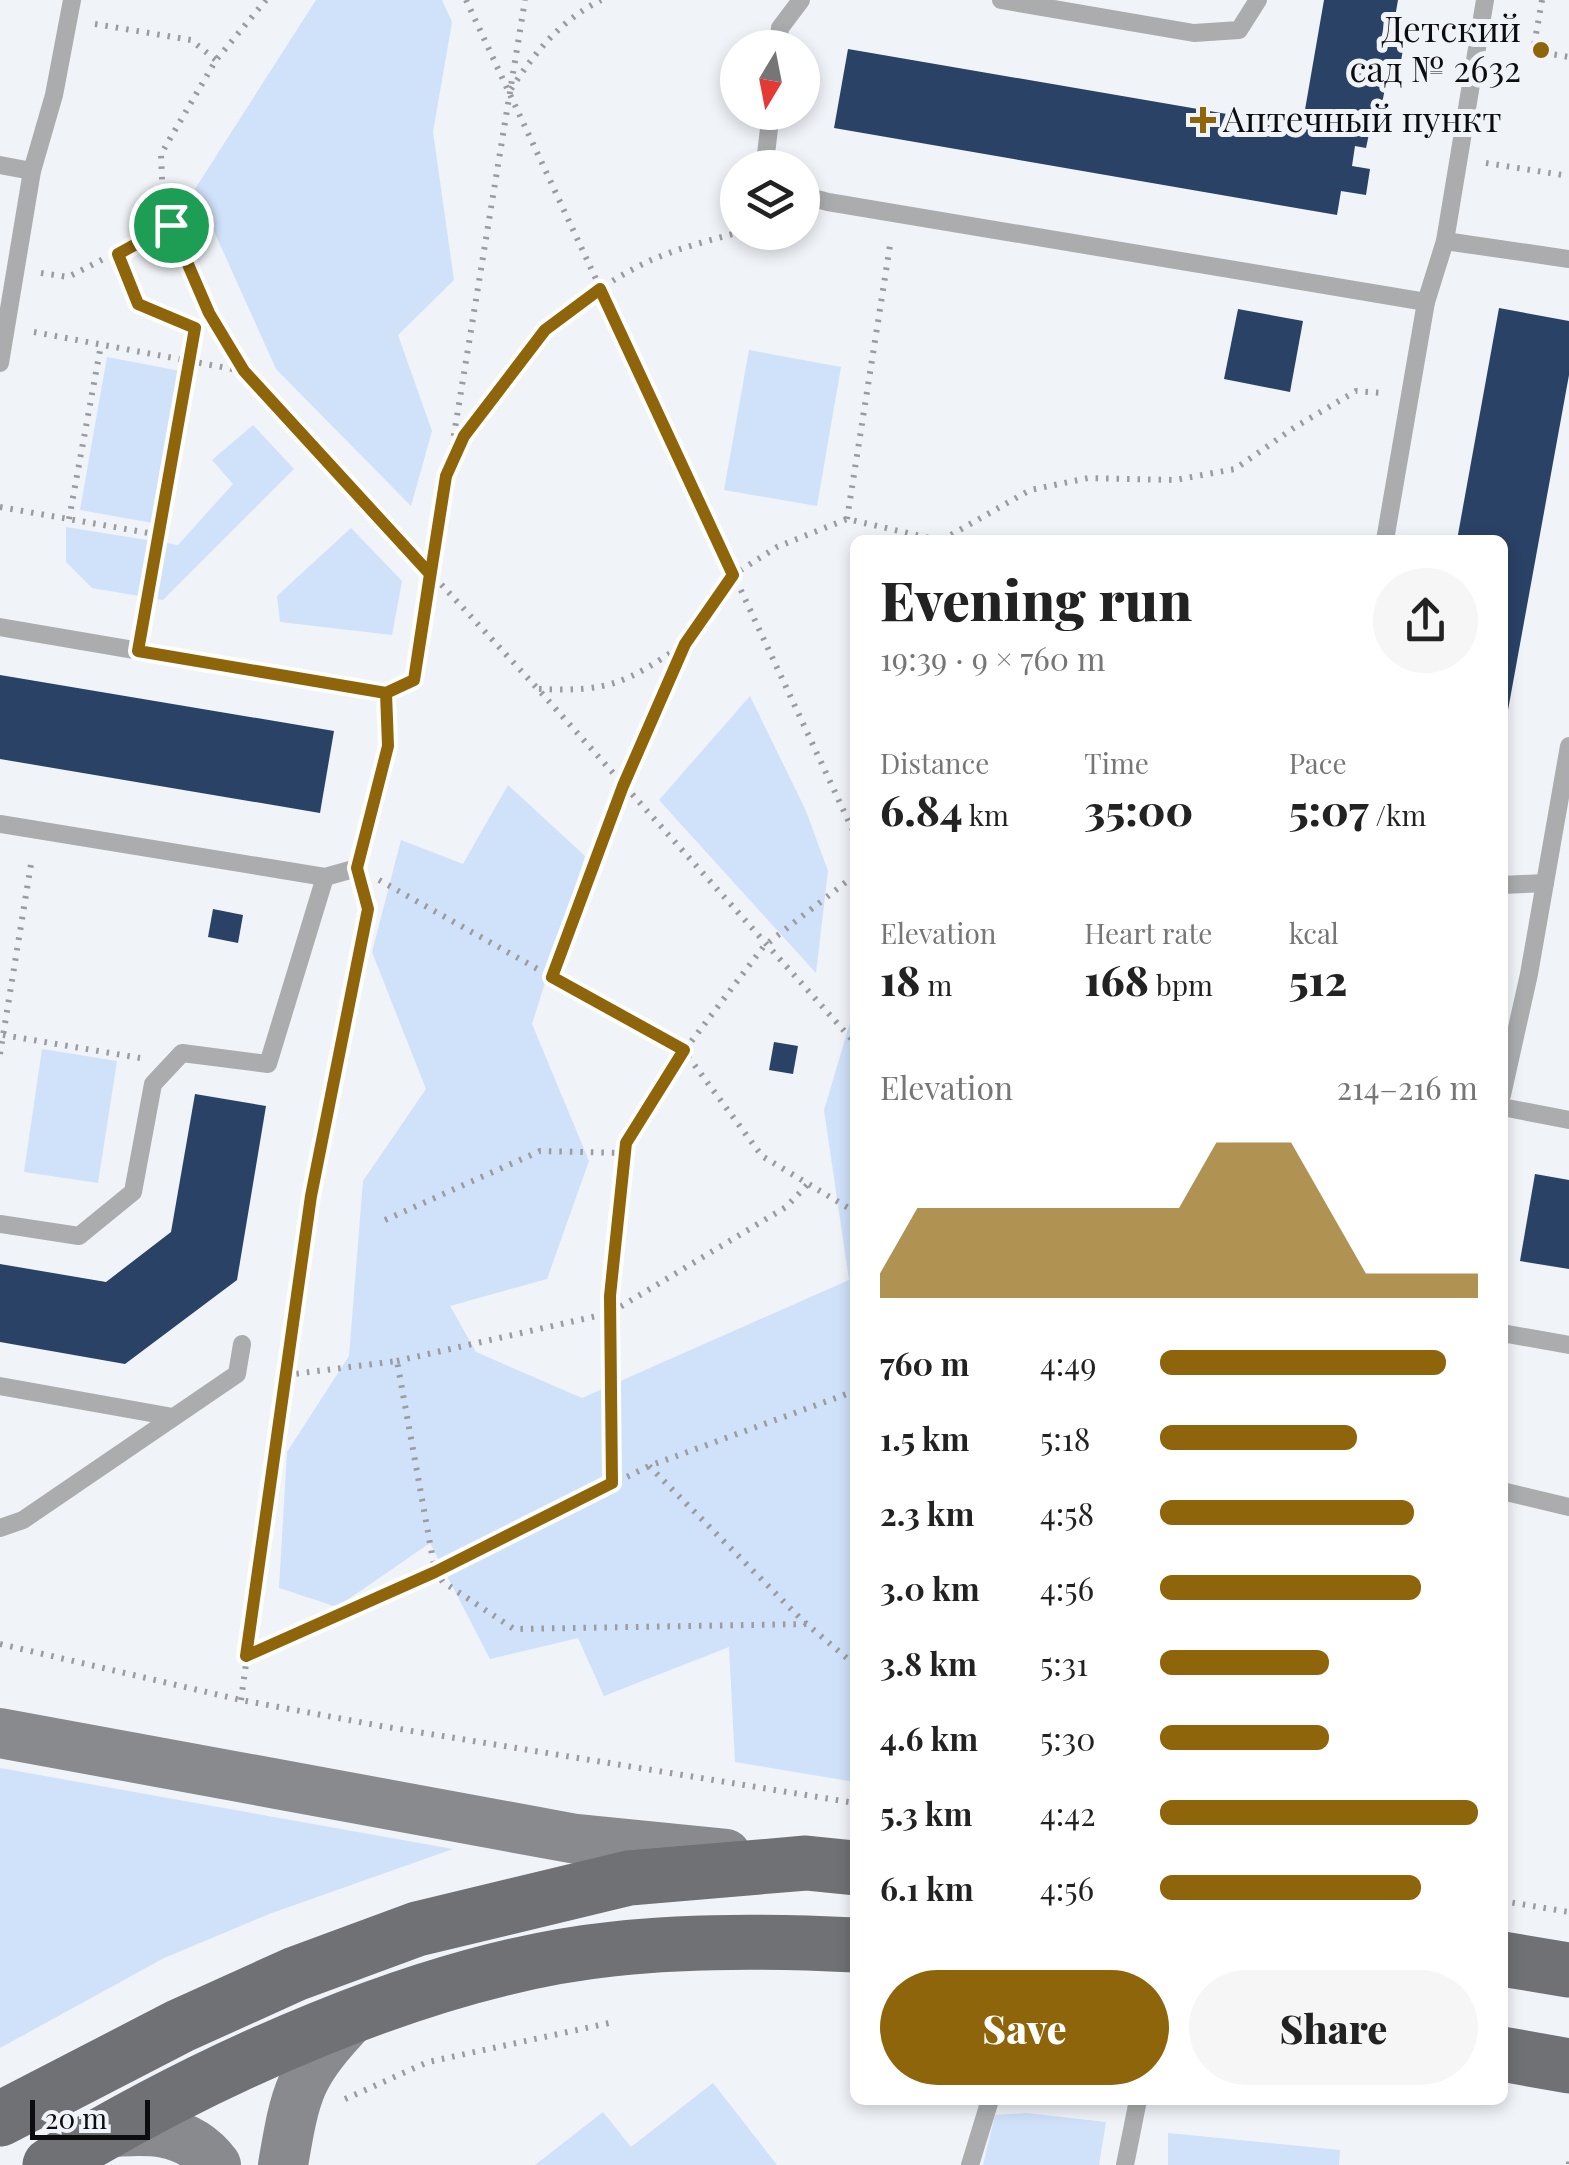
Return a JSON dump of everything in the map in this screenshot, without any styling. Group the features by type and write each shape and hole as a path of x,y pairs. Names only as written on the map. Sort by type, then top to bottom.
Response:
{"main road":[{"path":"0,1733 576,1839 830,1865"},
{"path":"0,2118 180,2026 295,1974 416,1929 628,1878 830,1865"},
{"path":"50,2165 102,2134 225,2073 353,2016 447,1983 613,1948 801,1942 850,1945"},
{"path":"1508,1960 1569,1970"},
{"path":"286,2148 299,2085 316,2056 353,2016"},
{"path":"1508,2055 1569,2066"},
{"path":"102,2134 153,2128 183,2137 216,2165"}],"lane":[{"path":"0,363 32,171 54,95 72,0"},
{"path":"780,30 801,0"},
{"path":"1001,0 1194,32 1239,30 1258,0"},
{"path":"1386,535 1426,302 1445,241 1484,0"},
{"path":"0,166 32,171"},
{"path":"820,199 1426,302"},
{"path":"1445,241 1569,259"},
{"path":"0,627 386,693 388,746 357,868 326,877 0,824"},
{"path":"1508,1065 1566,781 1569,746"},
{"path":"0,1224 79,1236 133,1192 153,1084 182,1053 268,1064 326,877"},
{"path":"1508,885 1545,883"},
{"path":"1508,1108 1569,1120"},
{"path":"1508,1334 1569,1344"},
{"path":"0,1528 23,1520 237,1374 242,1344"},
{"path":"0,1386 173,1418"},
{"path":"1508,1492 1569,1507"},
{"path":"970,2165 988,2105"},
{"path":"1125,2165 1137,2105"}],"path":[{"path":"266,0 216,60 161,154 163,202 209,313 244,371 538,688 764,946 850,1038"},
{"path":"466,0 850,824"},
{"path":"386,693 414,680 525,0"},
{"path":"508,94 537,50 572,14 600,0"},
{"path":"1542,0 1533,50 1569,57"},
{"path":"68,20 192,40 216,60"},
{"path":"1459,158 1569,176"},
{"path":"847,519 895,214"},
{"path":"16,269 68,278 171,225"},
{"path":"446,476 464,436 545,330 600,289 646,262 720,238"},
{"path":"118,254 138,304 195,328 138,651"},
{"path":"6,326 244,371"},
{"path":"68,519 101,345"},
{"path":"949,535 1030,490 1088,478 1175,480 1235,469 1295,427 1356,392 1410,396"},
{"path":"0,507 160,535"},
{"path":"552,977 623,786 685,644 733,575 778,547 847,519 918,535"},
{"path":"538,688 584,691 632,679 685,644"},
{"path":"0,1054 37,830"},
{"path":"357,868 684,1050 762,1156 850,1209"},
{"path":"242,1700 311,1196 368,909 357,868"},
{"path":"612,1483 610,1312 626,1143 684,1050 764,946 850,879"},
{"path":"3,1035 147,1059 153,1084"},
{"path":"385,1220 540,1150 624,1153"},
{"path":"286,1375 398,1360 610,1312 786,1207 808,1184"},
{"path":"398,1360 435,1572 443,1582 514,1628 807,1624"},
{"path":"246,1656 435,1572 648,1466 850,1393"},
{"path":"648,1466 807,1624 850,1661"},
{"path":"0,1644 242,1700 850,1802"},
{"path":"1508,1902 1569,1912"},
{"path":"286,2148 362,2090 428,2062 614,2022"}],"shaded area":[{"path":"316,0 442,0 452,22 433,132 454,280 398,335 432,431 411,506 276,369 195,189"},
{"path":"749,350 841,367 817,506 724,490"},
{"path":"107,357 180,371 153,523 80,510"},
{"path":"253,425 294,469 163,600 92,588 66,562 66,527 178,545 233,484 212,460"},
{"path":"351,528 402,581 392,635 280,622 277,596"},
{"path":"750,696 806,811 828,871 816,973 659,800"},
{"path":"508,785 585,856 532,1024 589,1161 547,1279 450,1306 476,1352 582,1398 849,1280 824,1110 850,1023 850,1781 735,1762 729,1647 604,1696 578,1638 490,1659 430,1543 337,1607 279,1588 287,1452 349,1356 363,1181 426,1089 372,952 401,840 463,864"},
{"path":"42,1049 117,1061 98,1183 24,1172"},
{"path":"0,1768 453,1849 269,1914 164,1958 0,2048"},
{"path":"713,2083 777,2165 535,2165 603,2112 631,2147"},
{"path":"1026,2113 1106,2122 1099,2165 983,2165 995,2115"},
{"path":"1168,2133 1340,2150 1339,2165 1168,2165"}],"building":[{"path":"1324,0 1398,0 1394,23 1407,25 1397,85 1386,83 1377,130 1370,129 1366,148 1355,146 1352,166 1370,169 1366,195 1341,191 1337,215 834,128 848,49 1302,127"},
{"path":"1499,308 1569,321 1569,375 1508,710 1508,535 1458,535"},
{"path":"1238,309 1303,321 1290,392 1224,379"},
{"path":"0,675 334,731 320,813 0,759"},
{"path":"213,909 243,915 238,943 208,937"},
{"path":"774,1042 798,1046 793,1074 769,1070"},
{"path":"195,1094 266,1106 237,1280 125,1364 0,1342 0,1264 106,1282 171,1232"},
{"path":"1535,1174 1569,1180 1569,1269 1520,1261"}],"place":[{"name":"Детский сад № 2632","path":"1541,50"},
{"name":"Аптечный пункт","path":"1203,120"}],"route":[{"path":"171,225 118,254 138,304 195,328 138,651 386,693 414,680 446,476 464,436 545,330 600,289 733,575 685,644 623,786 552,977 684,1050 626,1143 610,1296 612,1483 435,1572 246,1656 311,1196 368,909 357,868 388,746 386,693 414,680 430,574 244,371 209,313 171,225"}]}
